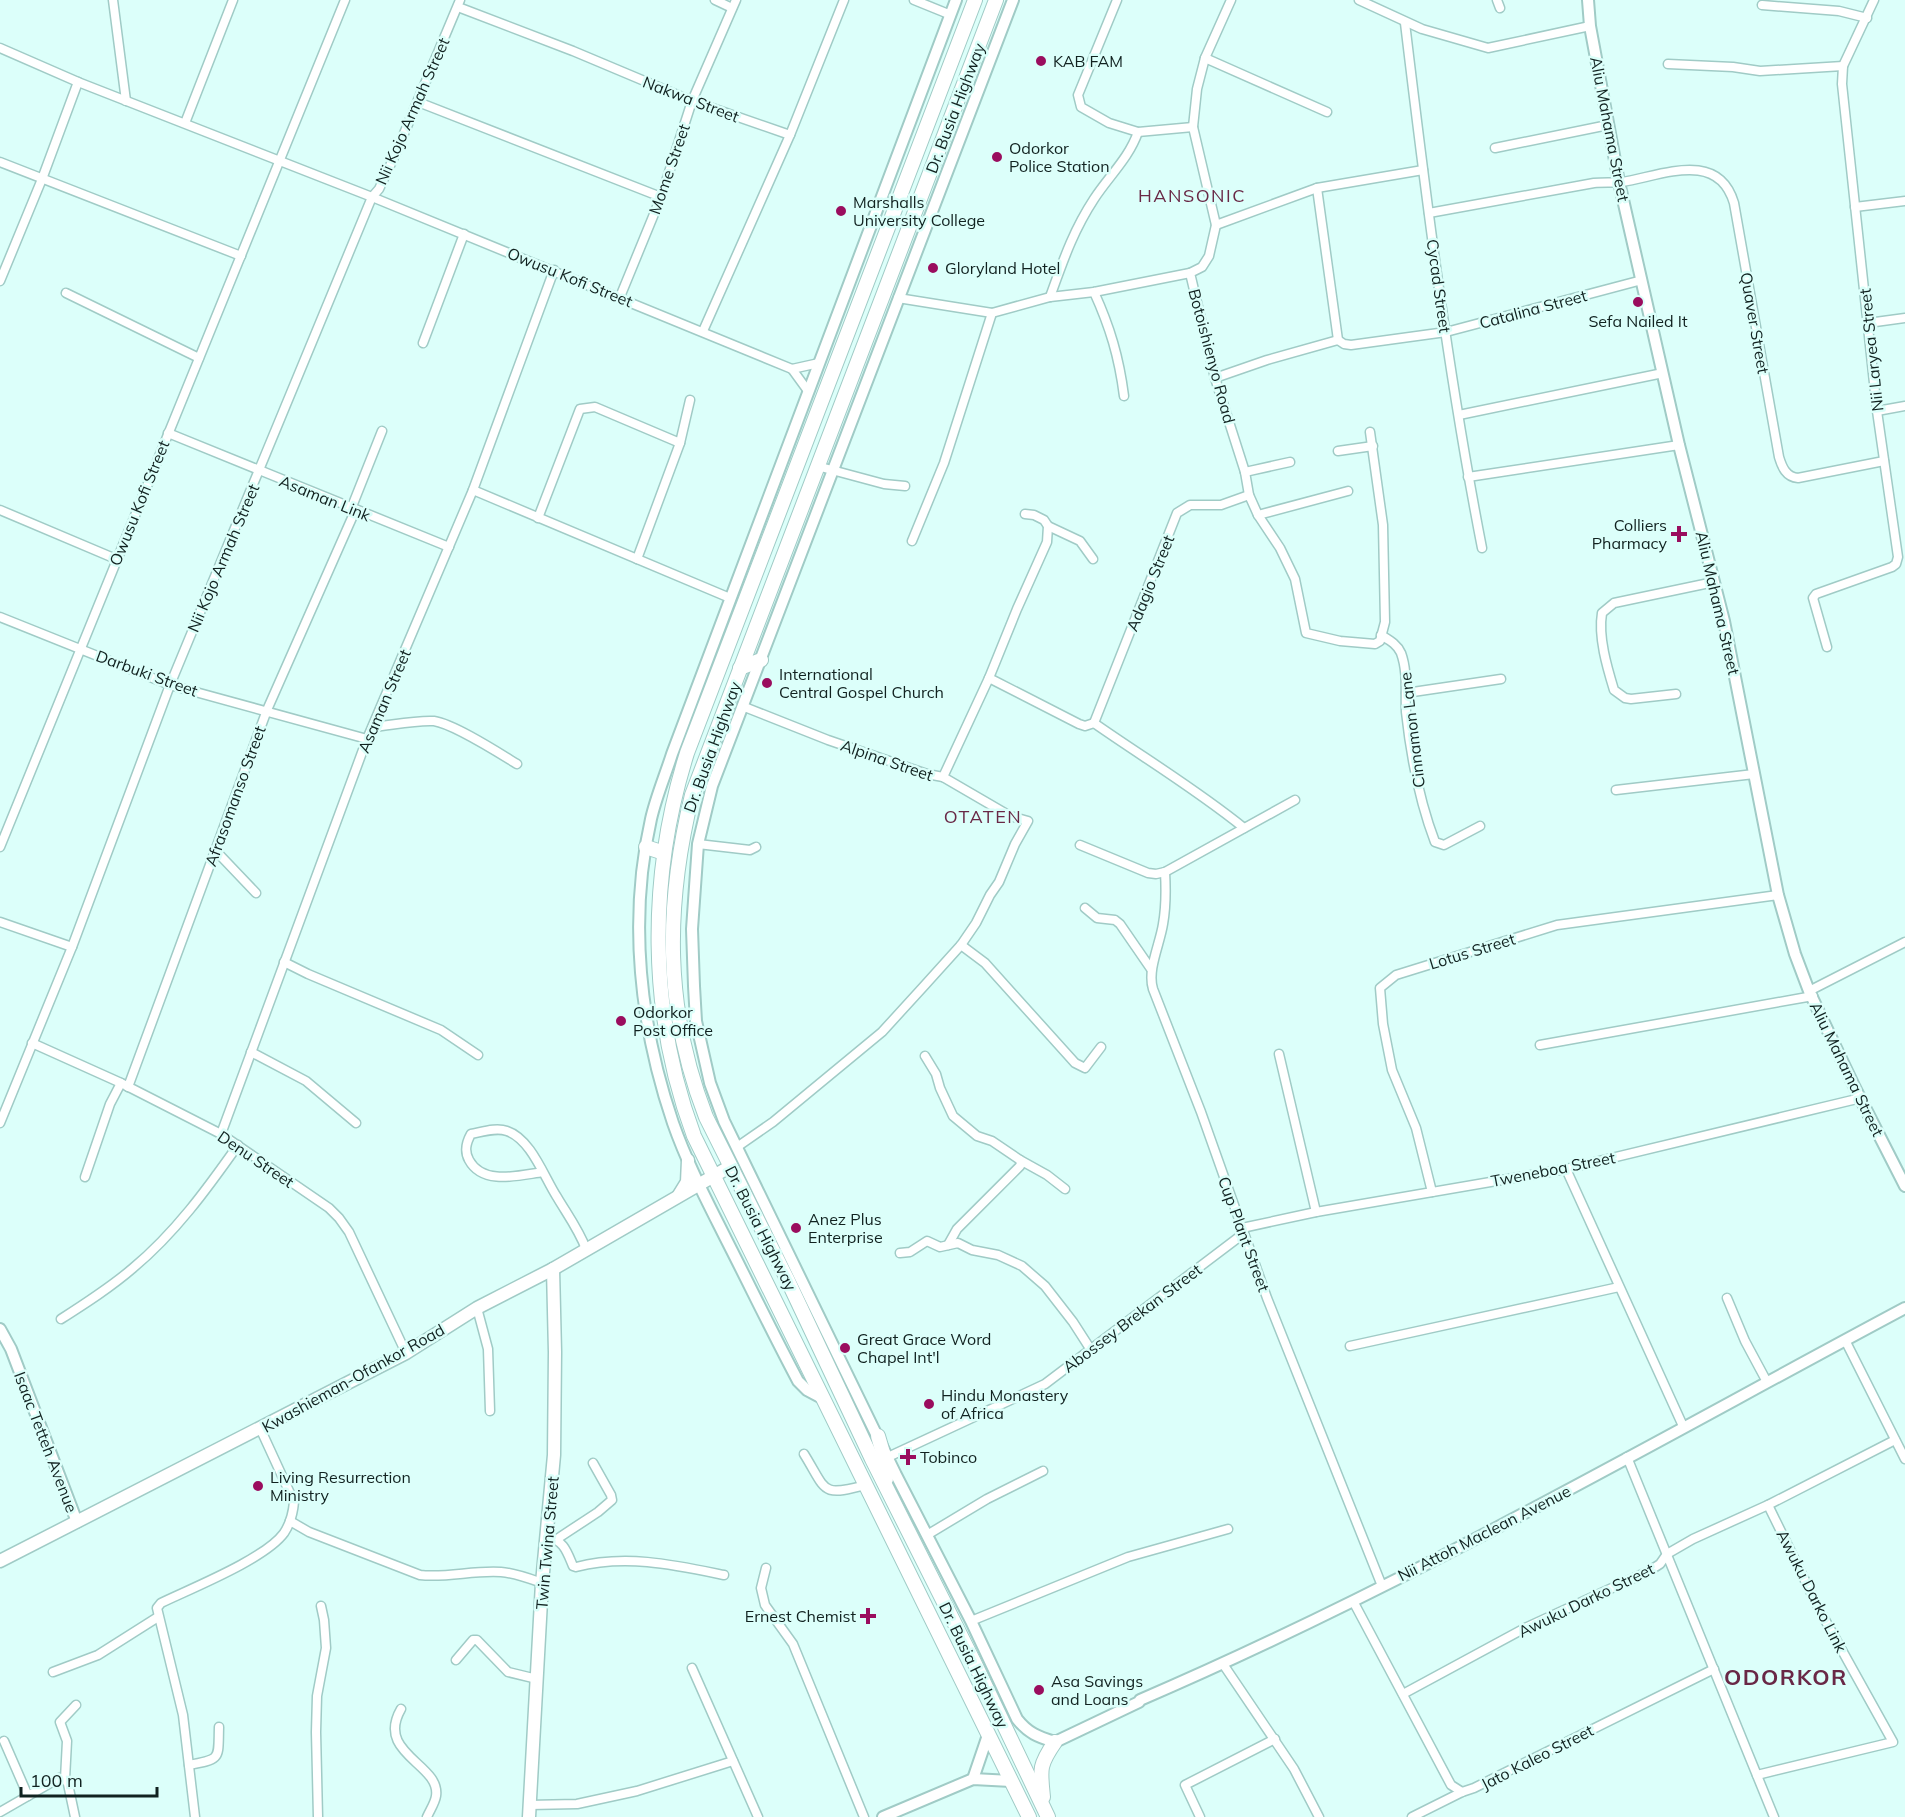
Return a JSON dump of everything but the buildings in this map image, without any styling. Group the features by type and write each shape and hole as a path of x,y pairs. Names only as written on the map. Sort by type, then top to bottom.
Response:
{"highway":[{"name":"Dr. Busia Highway","path":"975,0 687,753 664,853 659,899 660,981 666,1036 678,1086 694,1136 1029,1817"},
{"name":"Dr. Busia Highway","path":"996,0 692,795 676,875 672,934 676,1003 688,1065 706,1117 1046,1813"},
{"path":"915,155 918,162 924,166 934,163"},
{"path":"840,351 845,346 852,346 858,351 859,358"},
{"path":"740,668 761,660"},
{"path":"646,847 664,853"},
{"path":"678,1086 714,1158 719,1165 731,1166"},
{"path":"714,1177 731,1195 782,1300 788,1308 808,1323"},
{"path":"878,1436 890,1466 887,1490"},
{"path":"872,1459 890,1466"},
{"path":"1046,1813 1041,1769 1043,1760 1055,1742"}],"main road":[{"path":"678,1197 687,1182 688,1160"},
{"name":"Kwashieman-Ofankor Road","path":"0,1560 406,1353 477,1308 552,1269 731,1166"},
{"name":"Twin Twina Street","path":"529,1811 542,1583 552,1538 555,1352 552,1269"}],"street":[{"path":"113,0 126,101"},
{"path":"185,123 233,0"},
{"name":"Owusu Kofi Street","path":"0,847 345,0"},
{"name":"Mome Street","path":"620,297 661,197 692,101 734,4 715,0"},
{"path":"703,331 790,135 844,0"},
{"path":"914,0 951,15"},
{"name":"Dr. Busia Highway","path":"824,1399 807,1390 798,1381 699,1185 674,1125 656,1067 644,1007 639,937 640,896 651,819 668,764 956,0"},
{"name":"Dr. Busia Highway","path":"878,1436 737,1146 710,1083 696,1021 692,929 698,844 712,786 1013,0"},
{"path":"1117,0 1078,95 1081,107 1109,123 1138,132 1193,127"},
{"name":"Botoishienyo Road","path":"1230,0 1205,58 1197,89 1193,127 1216,225 1209,256 1202,267 1190,273 1215,378 1245,472 1249,495 1295,579 1306,633 1340,641 1375,644 1380,641 1381,634"},
{"path":"1359,0 1405,23 1488,48 1590,26"},
{"name":"Aliu Mahama Street","path":"1588,0 1590,26 1619,182 1733,665 1778,895 1795,954 1811,994 1905,1186"},
{"name":"Nii Laryea Street","path":"1827,647 1813,598 1816,594 1896,564 1898,557 1877,411 1842,84 1843,66 1874,0"},
{"name":"Nakwa Street","path":"459,3 692,101 790,135"},
{"name":"Nii Kojo Armah Street","path":"0,1123 72,947 171,685 372,197 379,189 395,155 459,3"},
{"path":"1762,5 1839,11 1867,18"},
{"name":"Cycad Street","path":"1405,23 1446,332 1468,477 1482,548"},
{"name":"Owusu Kofi Street","path":"0,48 78,82 554,270 792,369"},
{"path":"1205,58 1327,112"},
{"path":"1668,64 1733,67 1760,71 1843,66"},
{"path":"0,281 42,179 78,82"},
{"path":"418,102 661,197"},
{"path":"1495,148 1608,125"},
{"path":"1050,297 1072,236 1095,198 1133,147 1138,132"},
{"path":"0,162 241,256"},
{"name":"Quaver Street","path":"1429,213 1594,183 1619,182 1689,169 1707,171 1722,180 1728,187 1734,203 1779,457 1788,474 1798,478 1884,461"},
{"path":"1216,225 1317,188 1424,170"},
{"path":"1317,188 1338,340"},
{"path":"1855,207 1905,201"},
{"path":"423,342 464,234"},
{"name":"Asaman Street","path":"221,1134 367,739 473,490 554,270"},
{"path":"898,298 992,313 1050,297 1094,292 1190,273"},
{"name":"Catalina Street","path":"1215,378 1267,360 1338,340 1351,345 1446,332 1642,280"},
{"path":"1094,292 1114,339 1124,396"},
{"path":"66,293 199,358"},
{"path":"912,541 945,463 992,313"},
{"path":"1868,323 1905,318"},
{"path":"808,391 792,369 819,363"},
{"path":"1459,415 1663,373"},
{"path":"637,559 680,443 690,400"},
{"path":"1877,411 1905,406"},
{"path":"538,518 580,409 595,407 680,443"},
{"name":"Afrasomanso Street","path":"85,1177 110,1104 124,1085 267,710 353,510 382,430"},
{"path":"1370,432 1383,525 1385,622 1381,634"},
{"name":"Asaman Link","path":"168,433 353,510 449,547"},
{"path":"1468,477 1679,444"},
{"path":"1338,451 1373,446"},
{"path":"1245,472 1290,462"},
{"path":"818,466 884,484 905,486"},
{"path":"473,490 730,598"},
{"path":"1258,515 1348,491"},
{"name":"Adagio Street","path":"1094,723 1178,513 1190,505 1221,505 1249,495"},
{"path":"0,510 116,559"},
{"path":"1025,514 1034,514 1044,520 1048,526 1080,541 1093,559"},
{"path":"943,777 1045,550 1048,526"},
{"path":"1676,694 1631,699 1625,698 1614,690 1600,623 1602,613 1614,603 1714,582"},
{"name":"Darbuki Street","path":"0,617 171,685 367,739"},
{"name":"Cinnamon Lane","path":"1381,634 1400,650 1404,665 1406,711 1415,778 1435,842 1444,845 1480,826"},
{"path":"989,678 1079,724 1085,726 1094,723 1141,756 1172,774 1244,828"},
{"path":"1406,693 1501,679"},
{"name":"Alpina Street","path":"742,706 828,740 927,774 943,777 1010,816 1028,821 1015,844 999,882 961,945"},
{"path":"374,727 434,722 446,724 516,764"},
{"path":"1616,790 1754,774"},
{"path":"1080,845 1148,873 1156,874 1165,872 1295,800"},
{"path":"698,844 750,850 756,847"},
{"path":"215,850 256,893"},
{"path":"1151,969 1160,945 1166,907 1165,872"},
{"name":"Lotus Street","path":"1432,1192 1416,1128 1392,1070 1383,1024 1380,988 1396,975 1557,925 1778,895"},
{"name":"Cup Plant Street","path":"1085,908 1097,918 1115,920 1151,969 1153,989 1201,1112 1242,1231 1382,1586"},
{"path":"0,922 72,947"},
{"path":"1540,1045 1811,994 1905,942"},
{"path":"737,1146 773,1122 882,1032 961,945 984,963 1075,1063 1085,1068 1101,1047"},
{"path":"284,962 441,1030 478,1055"},
{"name":"Denu Street","path":"32,1043 124,1085 221,1134 329,1209 349,1232 406,1353"},
{"path":"251,1052 306,1081 356,1123"},
{"path":"1279,1054 1316,1212"},
{"path":"925,1056 954,1116 977,1136 992,1141 1047,1175 1065,1189"},
{"name":"Tweneboa Street","path":"1242,1231 1316,1212 1566,1169 1861,1098"},
{"path":"543,1172 502,1177 478,1171 467,1157 465,1143 471,1134 497,1129 508,1131 524,1143 535,1157 579,1231 586,1249"},
{"path":"61,1318 115,1282 160,1242 196,1204 238,1145"},
{"path":"948,1245 957,1229 1020,1166 1020,1160"},
{"path":"1566,1169 1683,1426"},
{"name":"Abossey Brekan Street","path":"890,1466 1045,1384 1242,1231"},
{"path":"900,1253 911,1252 927,1241 940,1247 958,1243 972,1250 998,1255 1022,1266 1045,1286 1091,1350"},
{"path":"1350,1346 1619,1287"},
{"path":"1727,1298 1745,1341 1767,1382"},
{"path":"477,1308 488,1349 490,1411"},
{"name":"Nii Attoh Maclean Avenue","path":"1055,1742 1353,1601 1521,1515 1905,1308"},
{"name":"Isaac Tetteh Avenue","path":"0,1329 11,1349 77,1522"},
{"path":"1845,1340 1905,1459"},
{"path":"195,1817 183,1715 157,1608 161,1603 264,1551 284,1532 293,1512 294,1502 260,1428"},
{"name":"Awuku Darko Street","path":"1403,1694 1525,1628 1649,1571 1660,1564 1666,1554 1693,1539 1768,1505 1895,1440"},
{"path":"804,1454 824,1487 830,1491 839,1492 866,1485"},
{"path":"1627,1457 1774,1817"},
{"path":"593,1463 611,1494 612,1500 598,1512 552,1538 565,1549 573,1566 634,1560 724,1575"},
{"path":"890,1466 971,1621 1017,1719 1026,1730 1035,1736 1055,1742"},
{"path":"927,1535 987,1499 1043,1471"},
{"name":"Awuku Darko Link","path":"1757,1775 1893,1742 1819,1609 1768,1505"},
{"path":"290,1521 309,1532 420,1575 501,1572 542,1583"},
{"path":"971,1621 1128,1557 1228,1529"},
{"path":"766,1569 760,1588 765,1605 794,1644 864,1817"},
{"name":"Jato Kaleo Street","path":"1353,1601 1451,1785 1462,1792 1485,1783 1714,1669"},
{"path":"318,1817 317,1696 326,1648 321,1606"},
{"path":"52,1672 98,1655 158,1617"},
{"path":"456,1660 474,1640 477,1640 508,1672 537,1679"},
{"path":"1223,1664 1294,1769 1319,1817"},
{"path":"692,1668 758,1817"},
{"path":"75,1705 60,1722 67,1741 64,1779 68,1784 75,1817"},
{"path":"401,1709 395,1719 394,1732 399,1745 436,1786 436,1796 427,1817"},
{"path":"189,1765 215,1759 218,1755 219,1727"},
{"path":"973,1779 988,1735"},
{"path":"1200,1817 1185,1785 1275,1739"},
{"path":"4,1741 28,1796"},
{"path":"529,1811 577,1804 637,1791 734,1761"},
{"path":"0,1812 60,1778 64,1779"},
{"path":"883,1817 973,1779 1011,1781"},
{"path":"1412,1817 1462,1792"}],"place":[{"name":"KAB FAM","path":"1041,61"},
{"name":"Odorkor Police Station","path":"997,157"},
{"name":"Marshalls University College","path":"841,211"},
{"name":"Gloryland Hotel","path":"933,268"},
{"name":"Sefa Nailed It","path":"1638,302"},
{"name":"Colliers Pharmacy","path":"1679,534"},
{"name":"International Central Gospel Church","path":"767,683"},
{"name":"Odorkor Post Office","path":"621,1021"},
{"name":"Anez Plus Enterprise","path":"796,1228"},
{"name":"Great Grace Word Chapel Int'l","path":"845,1348"},
{"name":"Hindu Monastery of Africa","path":"929,1404"},
{"name":"Tobinco","path":"908,1457"},
{"name":"Living Resurrection Ministry","path":"258,1486"},
{"name":"Ernest Chemist","path":"868,1616"},
{"name":"Asa Savings and Loans","path":"1039,1690"}],"district":[{"name":"HANSONIC","path":"1192,196"},
{"name":"OTATEN","path":"983,817"},
{"name":"ODORKOR","path":"1786,1677"}]}
